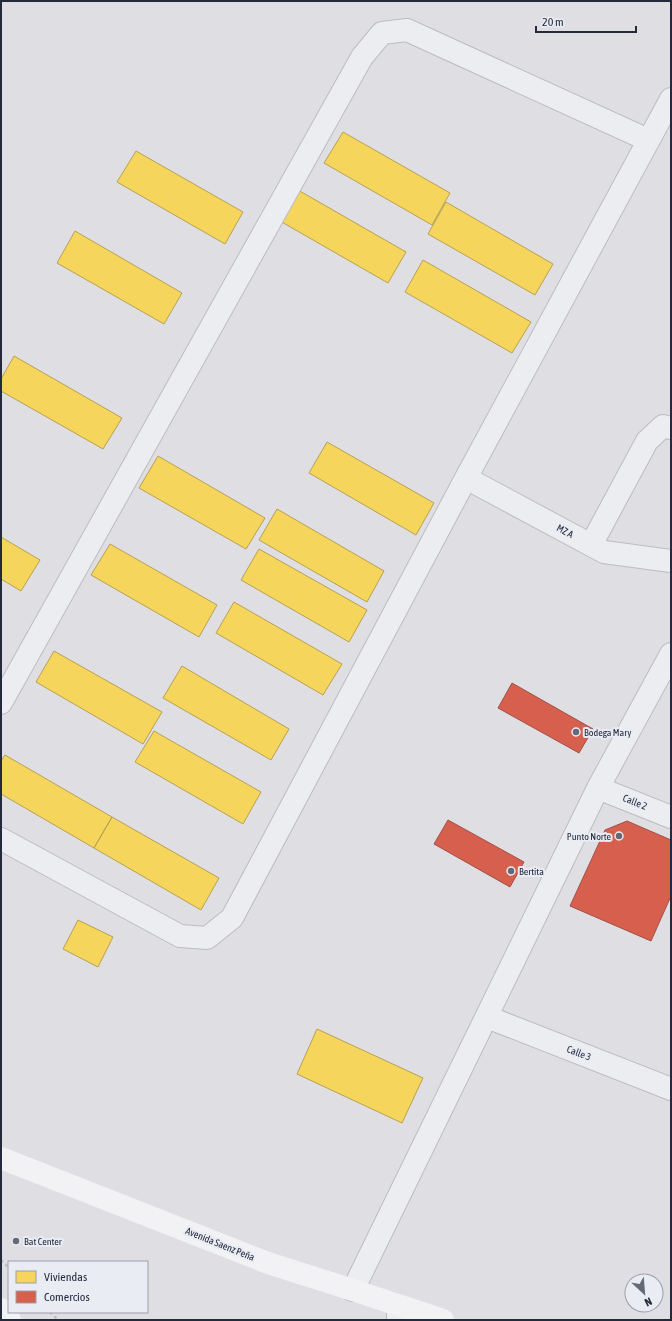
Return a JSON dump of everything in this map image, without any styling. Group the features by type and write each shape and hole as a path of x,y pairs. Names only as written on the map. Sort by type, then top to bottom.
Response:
{"main road":[{"name":"Avenida Saenz Peña","path":"1,1158 268,1263 353,1290 396,1312 443,1320"},
{"path":"1,1309 10,1320"}],"street":[{"path":"1,703 362,57 382,33 407,30 648,140"},
{"path":"1,839 180,936 207,938 232,918 466,478 671,99"},
{"path":"591,545 647,441 663,426 671,428"},
{"name":"MZ A","path":"466,478 604,552 671,561"},
{"path":"353,1290 598,788 671,654"},
{"name":"Calle 2","path":"598,788 671,817"},
{"name":"Calle 3","path":"487,1017 671,1089"}],"building: Viviendas":[{"path":"343,132 450,193 432,225 324,163"},
{"path":"136,151 243,212 225,244 117,182"},
{"path":"298,190 406,252 388,283 280,221"},
{"path":"446,202 553,264 535,295 428,234"},
{"path":"75,231 182,293 164,324 57,263"},
{"path":"423,260 531,322 512,353 405,292"},
{"path":"14,356 122,418 103,449 1,391 1,379"},
{"path":"327,442 434,503 416,535 309,473"},
{"path":"158,456 265,518 246,549 139,488"},
{"path":"277,509 384,571 367,602 259,540"},
{"path":"1,537 40,560 21,591 1,579"},
{"path":"110,544 217,605 199,637 91,575"},
{"path":"259,549 367,610 349,642 241,580"},
{"path":"234,602 342,664 323,695 216,633"},
{"path":"54,651 162,712 143,744 36,682"},
{"path":"182,666 289,729 271,760 163,698"},
{"path":"154,731 261,792 243,824 135,762"},
{"path":"5,755 112,817 94,848 1,794 1,761"},
{"path":"112,817 219,878 201,910 94,848"},
{"path":"78,920 113,937 98,967 63,949"},
{"path":"317,1029 423,1078 402,1123 297,1074"}],"building: Comercios":[{"path":"512,683 593,729 579,753 498,708"},
{"path":"448,820 524,862 510,887 434,844"},
{"path":"627,821 671,840 671,896 651,941 570,906 605,830"}],"place":[{"name":"Bodega Mary","path":"576,732"},
{"name":"Punto Norte","path":"619,836"},
{"name":"Bertita","path":"511,871"},
{"name":"Bat Center","path":"16,1241"}]}
